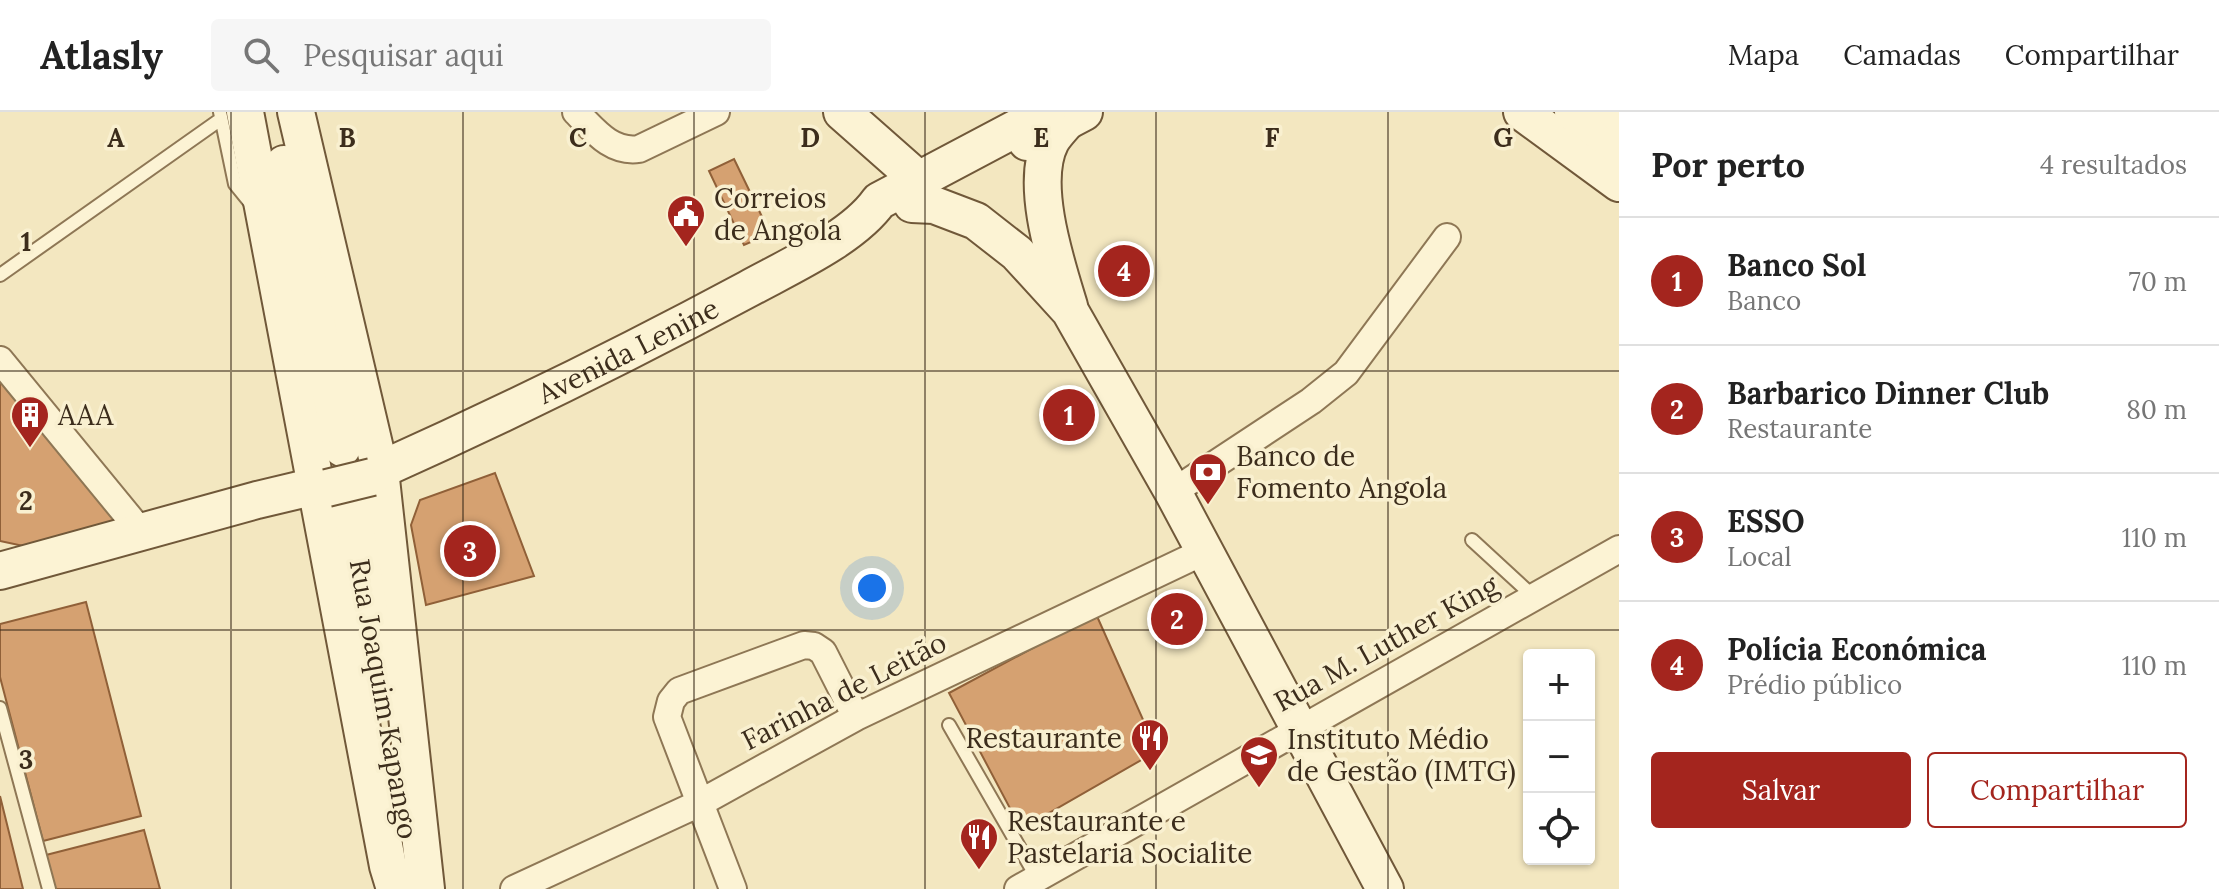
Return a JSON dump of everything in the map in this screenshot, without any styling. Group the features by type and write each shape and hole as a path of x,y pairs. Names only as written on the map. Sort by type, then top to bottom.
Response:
{"street":[{"name":"Rua Joaquim Kapango","path":"273,112 348,478 417,889"},
{"path":"296,112 348,478 395,889"},
{"path":"576,112 601,137 627,151 639,149 716,112"},
{"path":"842,112 915,192 934,205 976,221 1017,253 1070,311 1173,492 1385,889"},
{"path":"1522,112 1619,183"},
{"path":"1573,112 1618,120"},
{"path":"229,114 348,478 426,889"},
{"path":"1066,115 1051,141 1043,184 1049,236 1070,311"},
{"name":"Avenida Lenine","path":"0,571 348,478 653,340 788,267 868,217 879,201 915,192 1066,115"},
{"path":"1173,492 1311,401 1346,373 1447,237"},
{"path":"0,360 142,533"},
{"name":"Rua M. Luther King","path":"1027,884 1618,550"},
{"name":"Farinha de Leitão","path":"514,889 700,803 856,717 1205,551"},
{"path":"733,889 667,717 671,701 679,691 804,645 814,646 823,652 856,717"}],"lane":[{"path":"0,275 229,114"},
{"path":"1472,540 1534,597"},
{"path":"0,708 49,889"},
{"path":"949,725 1027,884"}],"building":[{"path":"734,159 766,225 761,227 765,236 744,245 709,171"},
{"name":"AAA","path":"0,378 121,520 28,547 0,541"},
{"path":"495,473 534,576 426,605 411,525 420,500"},
{"path":"86,602 141,816 43,841 0,677 0,624"},
{"path":"1096,614 1157,751 1021,829 949,693"},
{"path":"0,796 23,889 0,889"},
{"path":"144,830 160,889 55,889 46,855"}],"place":[{"name":"Correios de Angola","path":"686,248"},
{"name":"Polícia Económica","path":"1124,271"},
{"name":"Banco Sol","path":"1069,415"},
{"name":"AAA","path":"30,449"},
{"name":"Banco de Fomento Angola","path":"1208,506"},
{"name":"ESSO","path":"470,551"},
{"name":"Barbarico Dinner Club","path":"1177,619"},
{"name":"Restaurante","path":"1150,772"},
{"name":"Instituto Médio de Gestão (IMTG)","path":"1259,789"},
{"name":"Restaurante e Pastelaria Socialite","path":"979,871"}]}
